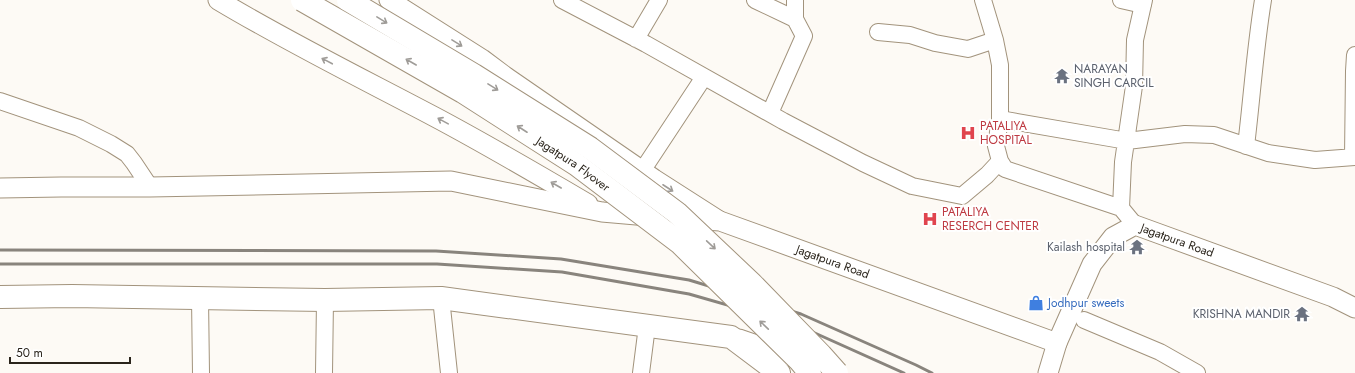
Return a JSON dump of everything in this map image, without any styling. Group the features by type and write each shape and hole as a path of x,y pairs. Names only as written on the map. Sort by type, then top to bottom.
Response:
{"main road":[{"name":"Jagatpura Flyover","path":"302,0 463,92 577,165 680,243 800,361 810,373"},
{"name":"Jagatpura Flyover","path":"348,0 474,75 590,148 677,213 752,284 822,355 836,373"},
{"path":"0,297 72,296 325,300 441,298 732,337 779,373"},
{"path":"732,337 755,373"}],"street":[{"path":"218,0 256,23 324,60 434,116 602,212 642,170 704,77"},
{"path":"389,0 482,58 506,77 720,222"},
{"path":"562,0 863,163 912,186 962,196 987,175 1000,161"},
{"path":"636,39 659,0"},
{"path":"755,0 795,19"},
{"path":"770,113 804,36 795,19 795,0"},
{"path":"983,0 995,40 1000,65 1000,119 996,146 1000,161 1005,169 1121,208 1135,226"},
{"path":"1121,0 1143,2 1135,40 1134,86 1123,162 1121,208"},
{"path":"1246,146 1254,59 1262,0"},
{"path":"878,32 910,35 935,43 968,49 995,40"},
{"path":"1000,119 1127,141 1185,134 1214,135 1268,153 1315,160 1354,157 1355,55"},
{"path":"0,101 79,128 111,144 127,154 150,187"},
{"name":"Jagatpura Road","path":"0,188 61,186 150,187 451,181 602,212 720,222 1057,343"},
{"name":"Jagatpura Road","path":"1048,373 1057,343 1092,264 1113,237 1135,226 1333,297 1354,306"},
{"path":"200,298 201,373"},
{"path":"441,298 449,373"},
{"path":"324,373 325,300"},
{"path":"1084,320 1160,352 1197,373"},
{"path":"641,373 647,326"},
{"path":"732,337 840,373"}],"railway":[{"path":"0,250 436,251 561,259 689,280 801,314 932,373"},
{"path":"0,264 437,264 562,272 689,294 797,325 904,373"}],"place":[{"name":"NARAYAN SINGH CARCIL","path":"1062,76"},
{"name":"PATALIYA HOSPITAL","path":"968,133"},
{"name":"PATALIYA RESERCH CENTER","path":"930,219"},
{"name":"Kailash hospital","path":"1137,247"},
{"name":"Jodhpur sweets","path":"1036,303"},
{"name":"KRISHNA MANDIR","path":"1302,314"}]}
